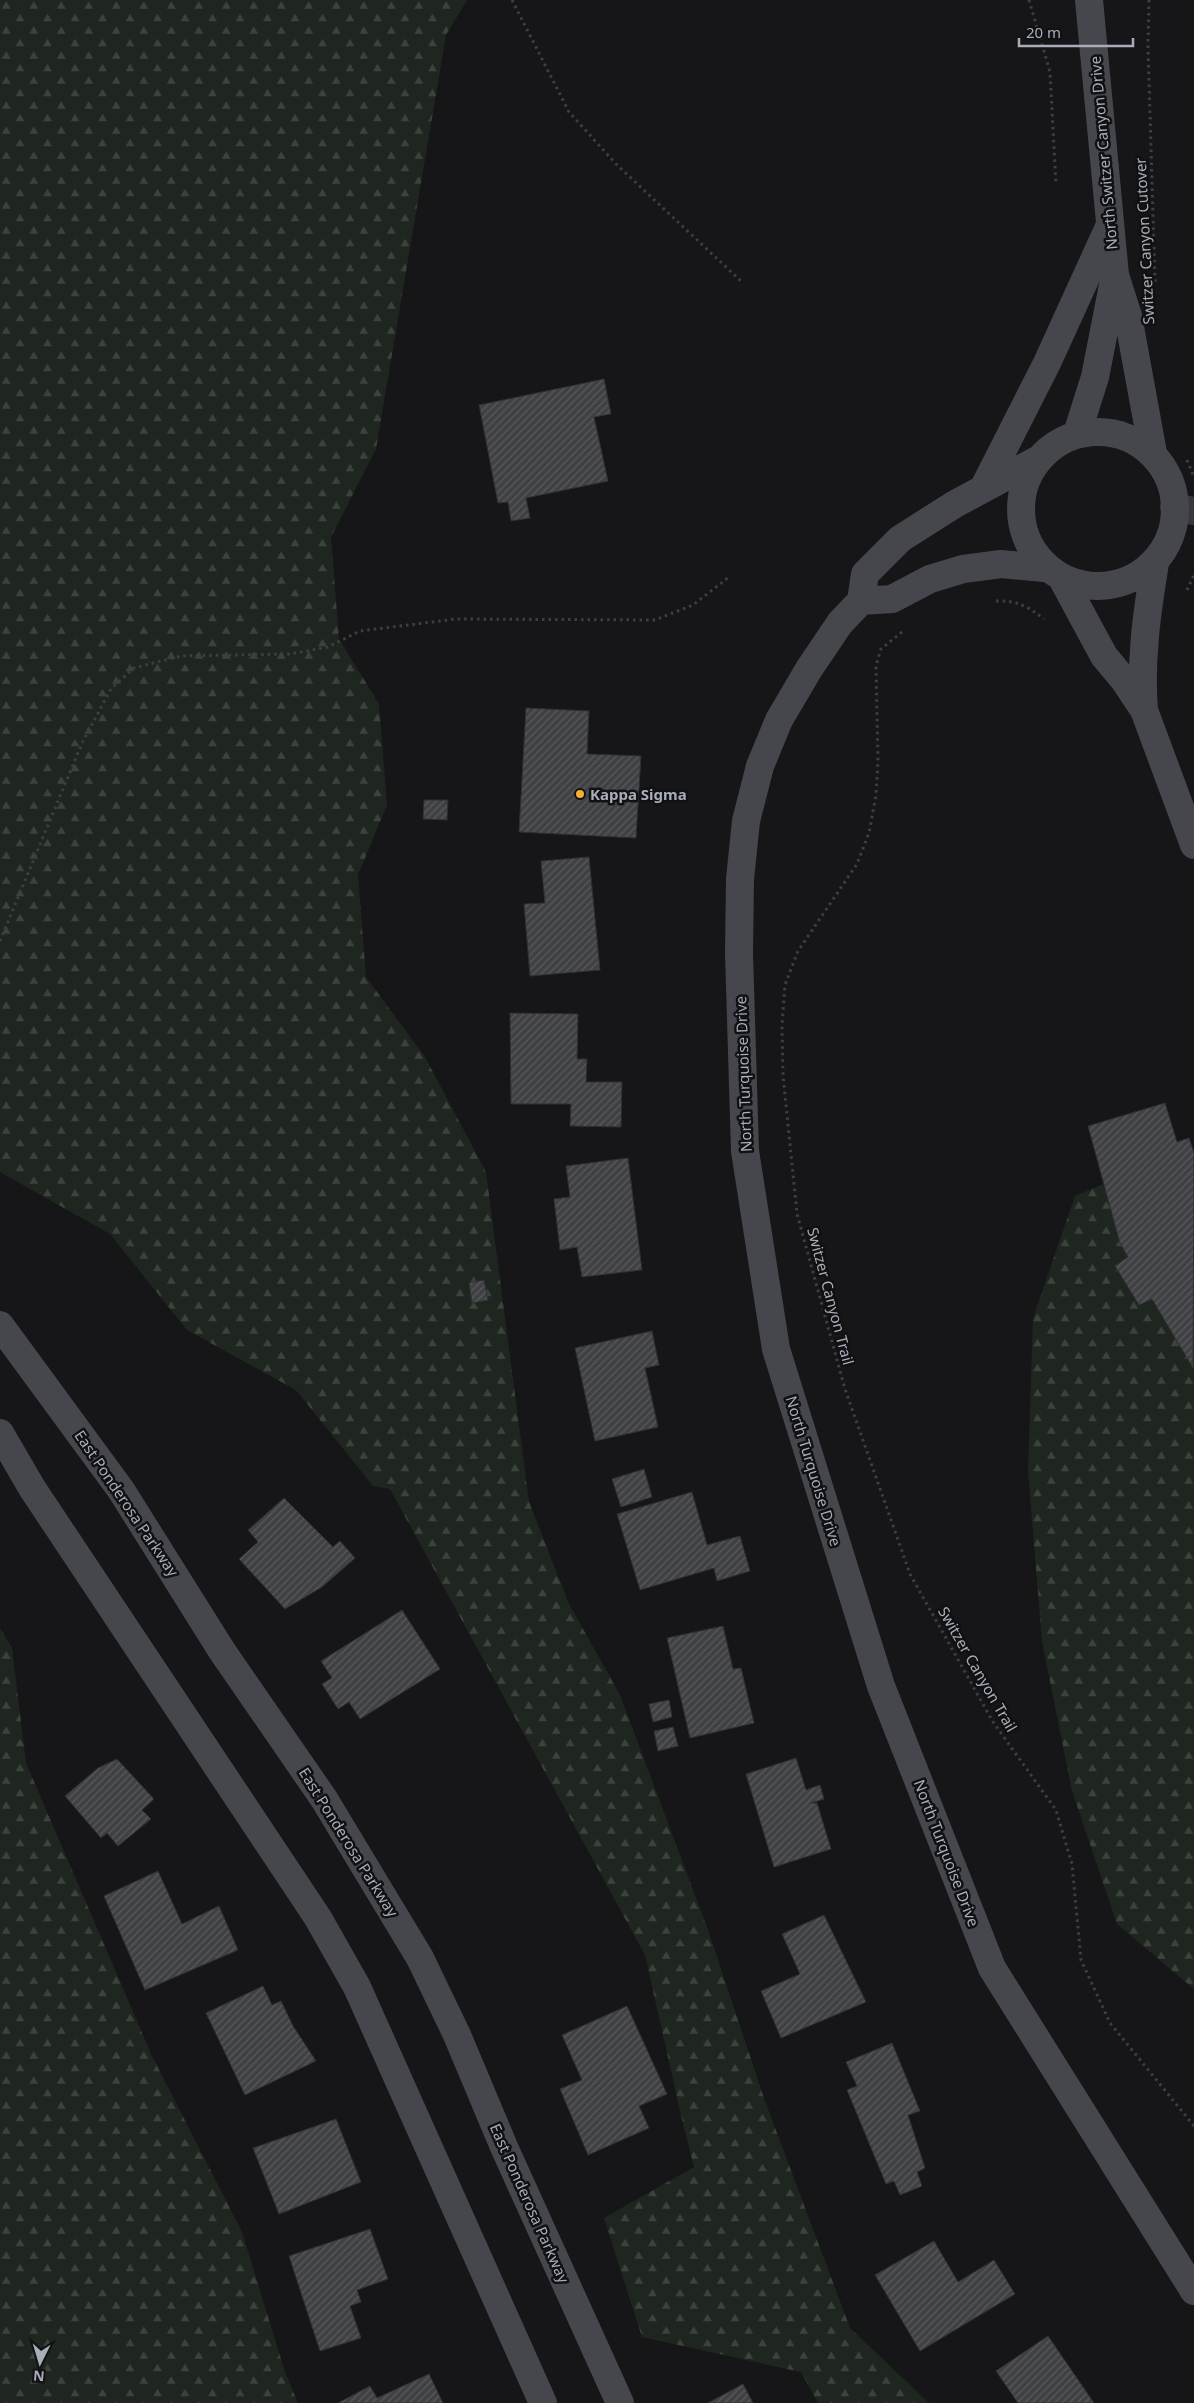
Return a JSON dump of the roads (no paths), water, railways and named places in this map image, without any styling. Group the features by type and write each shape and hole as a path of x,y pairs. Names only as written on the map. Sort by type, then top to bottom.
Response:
{"street":[{"name":"North Switzer Canyon Drive","path":"1089,0 1115,275 1128,316 1153,453"},
{"path":"983,489 1047,363 1109,227"},
{"name":"North Switzer Canyon Drive","path":"1077,434 1095,377 1115,275"},
{"path":"1144,710 1141,679 1143,644 1155,563 1170,531 1184,509 1153,453 1124,436 1101,432 1077,434 1052,446 1037,460 955,504 900,539 865,574 861,601 892,599 930,579 963,569 1002,564 1053,574 1086,586 1109,587 1131,581 1155,563"},
{"path":"1037,460 1027,482 1024,505 1025,530 1031,550 1053,574 1104,656 1124,680 1144,710 1194,846"},
{"name":"North Turquoise Drive","path":"861,601 835,631 809,669 779,720 760,766 746,821 740,879 739,954 745,1151 776,1349 881,1686 992,1968 1194,2291"},
{"name":"East Ponderosa Parkway","path":"0,1325 121,1490 222,1651 324,1799 420,1958 457,2034 504,2147 620,2403"},
{"path":"0,1433 32,1488 318,1918 358,1987 543,2403"}],"place":[{"name":"Kappa Sigma","path":"580,794"}]}
